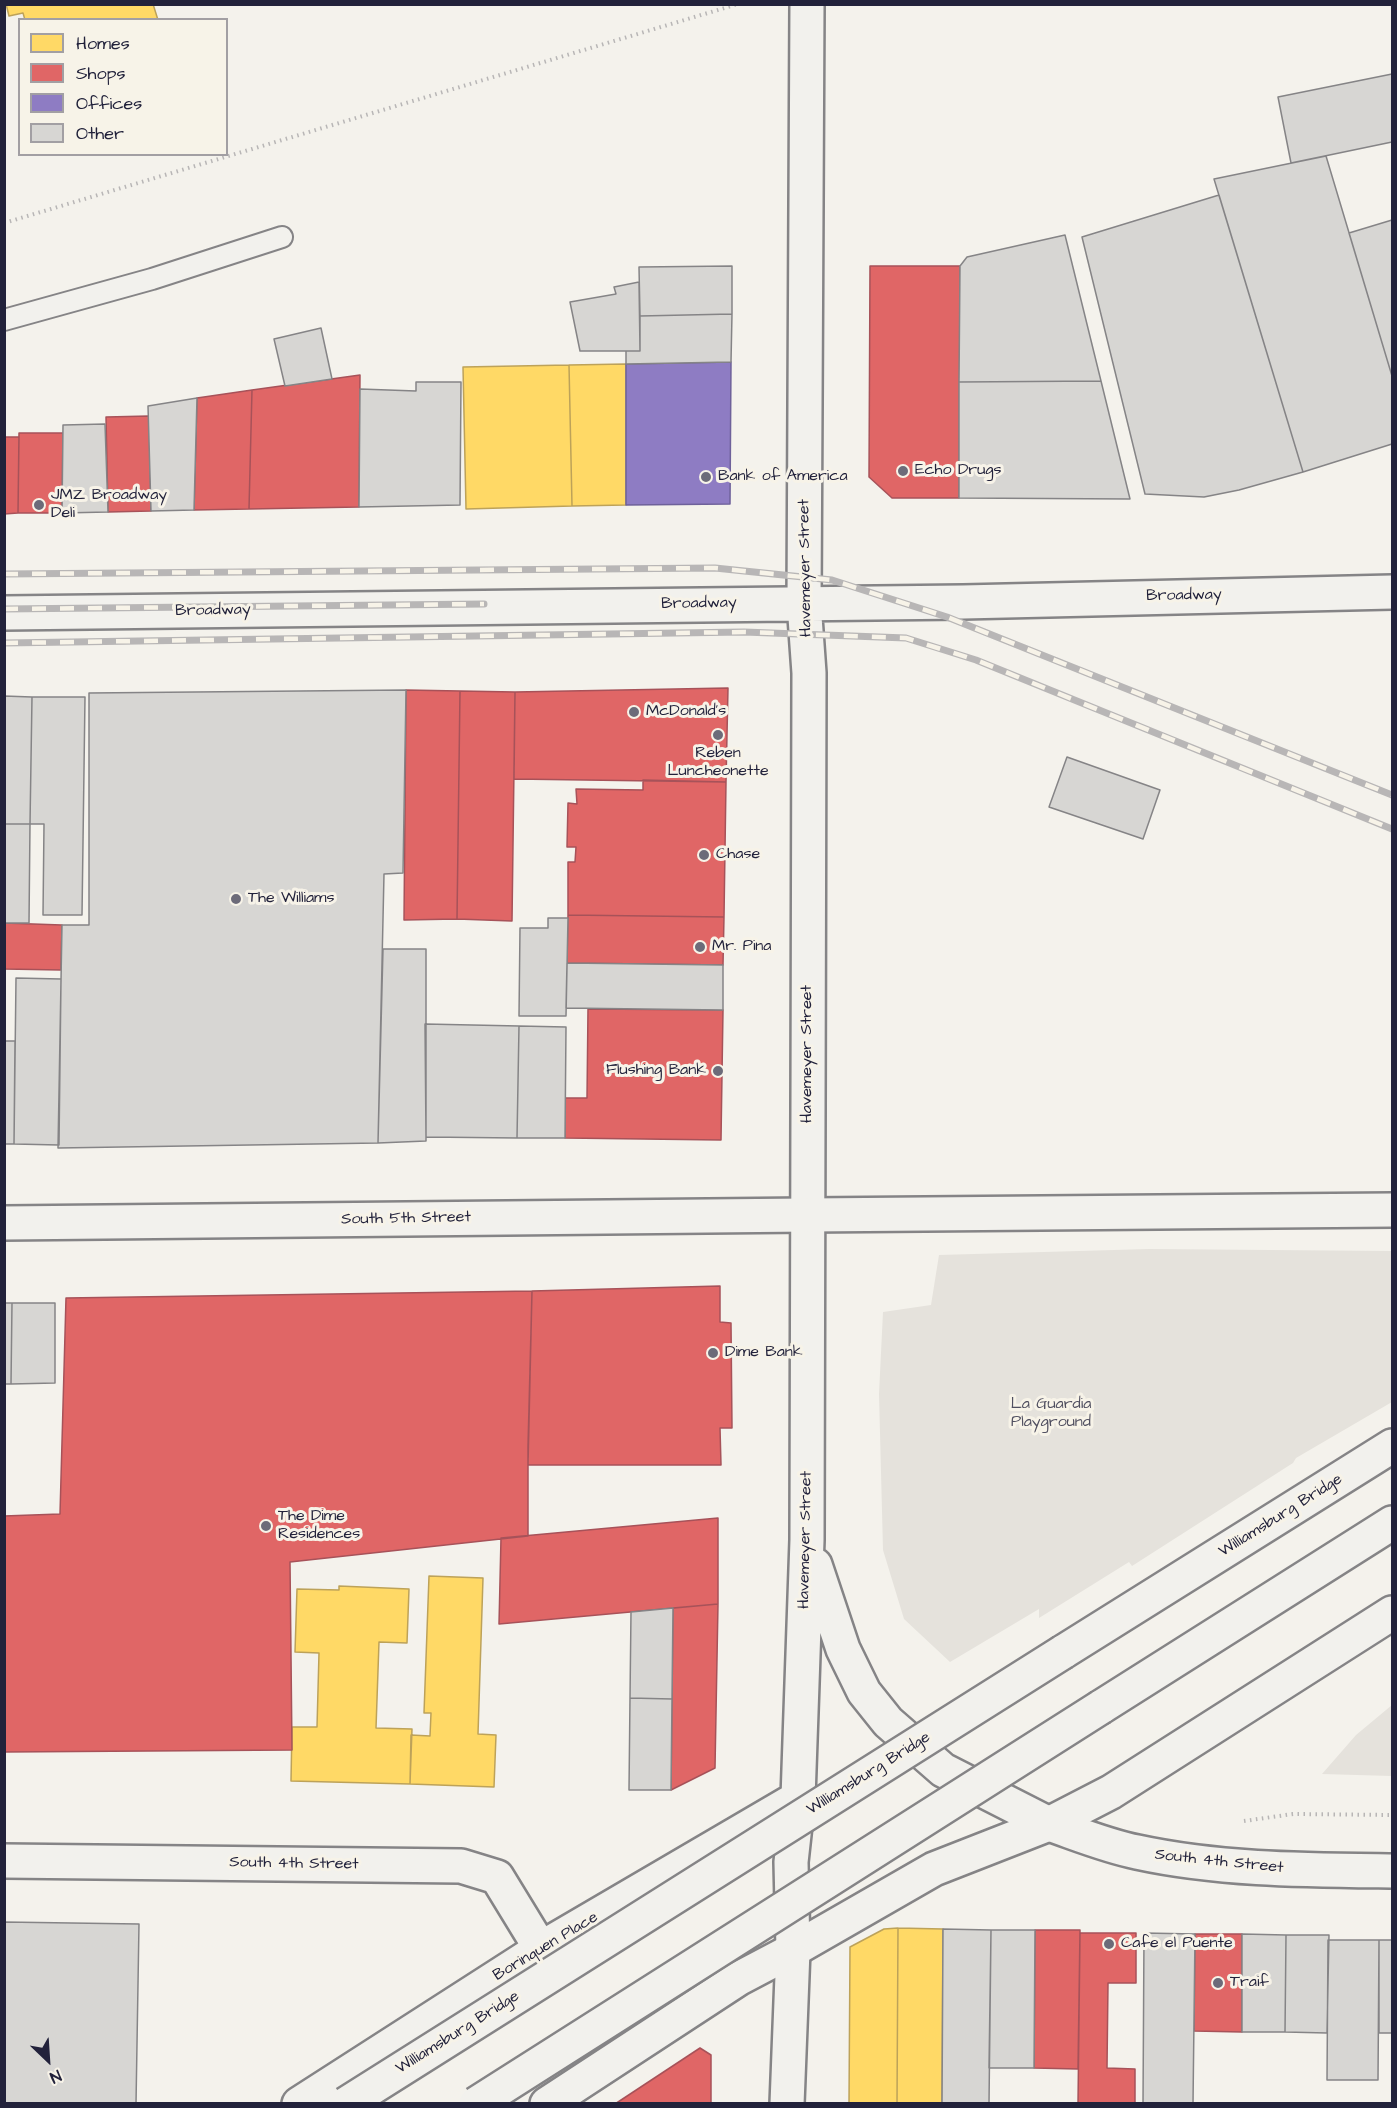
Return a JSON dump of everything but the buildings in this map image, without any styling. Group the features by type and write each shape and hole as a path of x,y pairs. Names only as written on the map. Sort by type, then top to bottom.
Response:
{"main road":[{"name":"Havemeyer Street","path":"787,2103 793,1950 791,1862 798,1798 807,1540 809,673 804,603 807,4"},
{"name":"Broadway","path":"4,613 987,601 1392,592"},
{"name":"South 5th Street","path":"4,1223 1392,1210"},
{"name":"Williamsburg Bridge","path":"346,2103 1392,1446"},
{"path":"476,2103 1392,1523"},
{"name":"South 4th Street","path":"807,1540 843,1649 864,1692 888,1722 943,1770 1049,1824 1103,1843 1175,1859 1278,1869 1392,1871"},
{"path":"547,2103 738,1979 934,1869 1049,1824 1111,1792 1392,1613"},
{"name":"Borinquen Place","path":"299,2103 541,1949 798,1798"},
{"name":"South 4th Street","path":"4,1861 461,1866 497,1876 541,1949"}],"lane":[{"path":"4,320 152,279 282,237"}],"path":[{"path":"4,223 738,4"}],"shaded area":[{"name":"La Guardia Playground","path":"1149,1249 1392,1251 1392,1402 1296,1458 1293,1463 1132,1566 1129,1562 1039,1618 1039,1609 950,1662 904,1619 883,1550 879,1394 883,1312 931,1305 939,1255"},
{"path":"1392,1705 1392,1776 1322,1774 1356,1735"}],"railway":[{"path":"4,574 715,568 832,580 947,617 1392,795"},
{"path":"4,609 484,604"},
{"path":"4,643 744,632 906,638 976,660 1392,829"}],"place":[{"name":"Echo Drugs","path":"903,471"},
{"name":"Bank of America","path":"706,477"},
{"name":"JMZ Broadway Deli","path":"39,505"},
{"name":"McDonald's","path":"634,712"},
{"name":"Reben Luncheonette","path":"718,735"},
{"name":"Chase","path":"704,855"},
{"name":"The Williams","path":"236,899"},
{"name":"Mr. Pina","path":"700,947"},
{"name":"Flushing Bank","path":"718,1071"},
{"name":"Dime Bank","path":"713,1353"},
{"name":"The Dime Residences","path":"266,1526"},
{"name":"Cafe el Puente","path":"1109,1944"},
{"name":"Traif","path":"1218,1983"}]}
